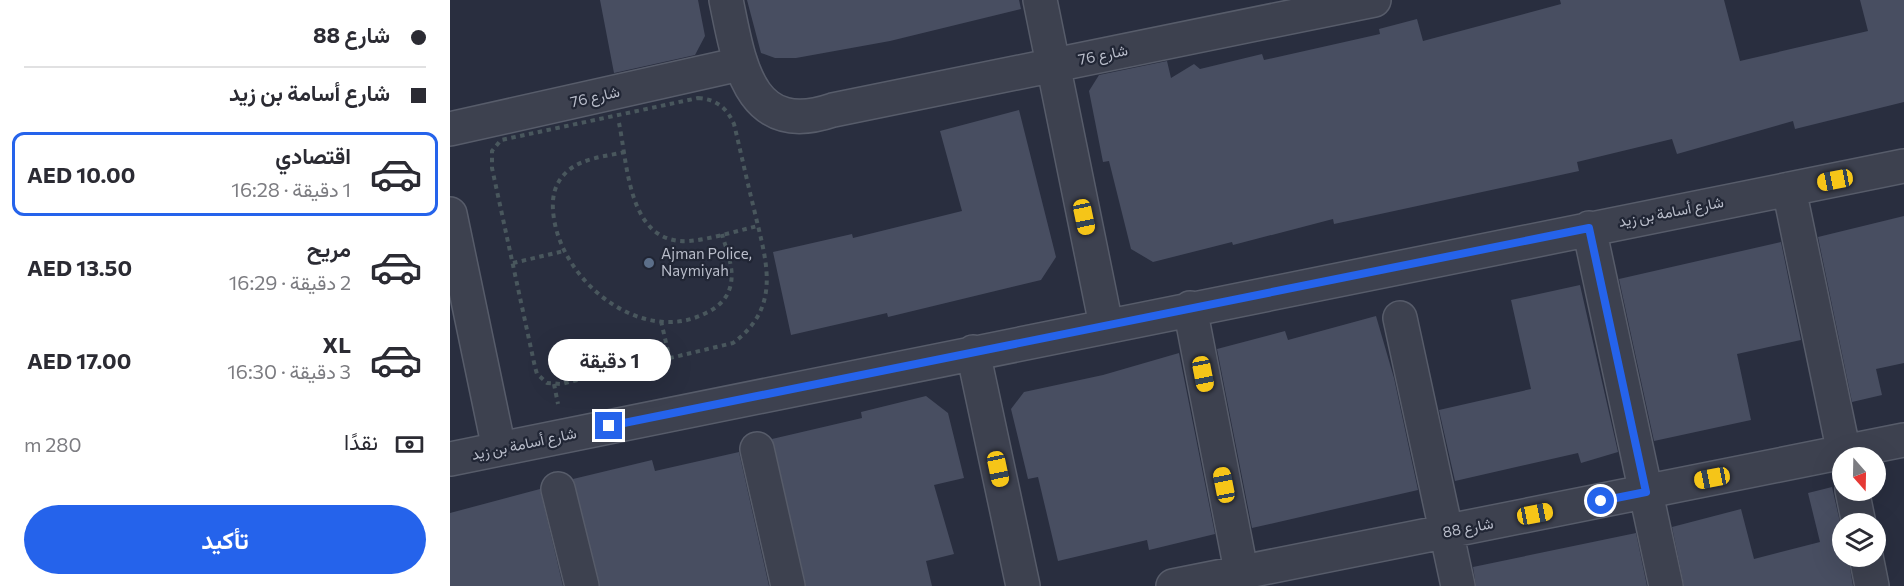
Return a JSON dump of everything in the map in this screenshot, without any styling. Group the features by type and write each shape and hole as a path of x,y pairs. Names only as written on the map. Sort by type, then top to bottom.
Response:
{"street":[{"path":"726,0 740,64"},
{"path":"1040,0 1106,325"},
{"name":"شارع 76","path":"450,129 615,104 740,64 783,94 833,110 1374,0"},
{"name":"شارع أسامة بن زيد","path":"450,459 1904,166"},
{"path":"1789,189 1842,447"},
{"path":"450,214 499,449"},
{"path":"1589,228 1666,586"},
{"path":"1191,308 1243,580"},
{"path":"1400,318 1458,586"},
{"path":"972,352 1023,586"},
{"name":"شارع 88","path":"1876,447 1904,440"},
{"path":"757,449 788,586"},
{"name":"شارع 88","path":"1173,586 1243,580 1447,532 1832,457"},
{"path":"558,489 582,586"},
{"path":"1868,567 1872,586"}],"path":[{"path":"698,98 716,102 724,108 734,124 758,226 768,268 768,285 764,302 748,332 733,343 670,360 561,384 547,383 537,374 490,159 495,145 501,140 615,104 698,98"},
{"path":"615,104 637,208 644,221 654,231 679,241 758,226"},
{"path":"625,152 575,166 561,178 552,196 553,214 564,251 581,277 596,293 634,315 661,321 698,318 722,302 729,292 732,270 722,234"},
{"path":"513,263 564,251"},
{"path":"661,321 670,360"}],"building":[{"path":"600,0 698,0 705,36 695,55 614,73"},
{"path":"747,0 1019,0 1021,9 890,41 796,58 775,58 761,53"},
{"path":"1560,0 1724,0 1740,61 1868,31 1860,0 1904,0 1904,102 1795,129 1793,121 1677,154 1672,139 1577,162 1579,171 1334,224 1333,219 1233,245 1232,242 1153,262 1131,249 1109,161 1103,162 1089,91 1099,75 1167,61 1171,78 1194,64 1200,69 1262,54 1264,60 1380,34 1379,29 1417,19 1423,41 1561,4"},
{"path":"1019,110 1056,257 1041,280 888,317 887,313 791,335 773,252 852,234 853,238 962,211 940,131"},
{"path":"1904,216 1904,363 1876,369 1882,395 1852,402 1818,237"},
{"path":"1781,242 1801,340 1737,354 1751,420 1654,441 1619,279"},
{"path":"1580,285 1618,452 1581,463 1578,453 1455,481 1439,410 1531,389 1511,300"},
{"path":"1376,316 1394,378 1418,490 1252,528 1217,349 1285,331 1288,340"},
{"path":"1179,353 1215,534 1149,550 1147,540 1058,561 1038,477 1028,479 1011,409 1024,392 1103,375"},
{"path":"926,396 948,413 964,478 934,485 954,554 926,561 932,586 806,586 772,439 862,418 861,412"},
{"path":"739,452 769,586 600,586 573,479 652,460 655,471"},
{"path":"1832,487 1832,501 1835,501 1838,513 1832,513 1832,567 1850,567 1853,586 1684,586 1672,527 1741,509 1754,559 1820,542 1808,493"},
{"path":"540,489 563,586 450,586 450,513"},
{"path":"1636,533 1647,586 1476,586 1473,567"}],"place":[{"name":"Ajman Police, Naymiyah","path":"649,263"}],"route":[{"path":"609,426 1589,228 1646,492 1601,501"}]}
